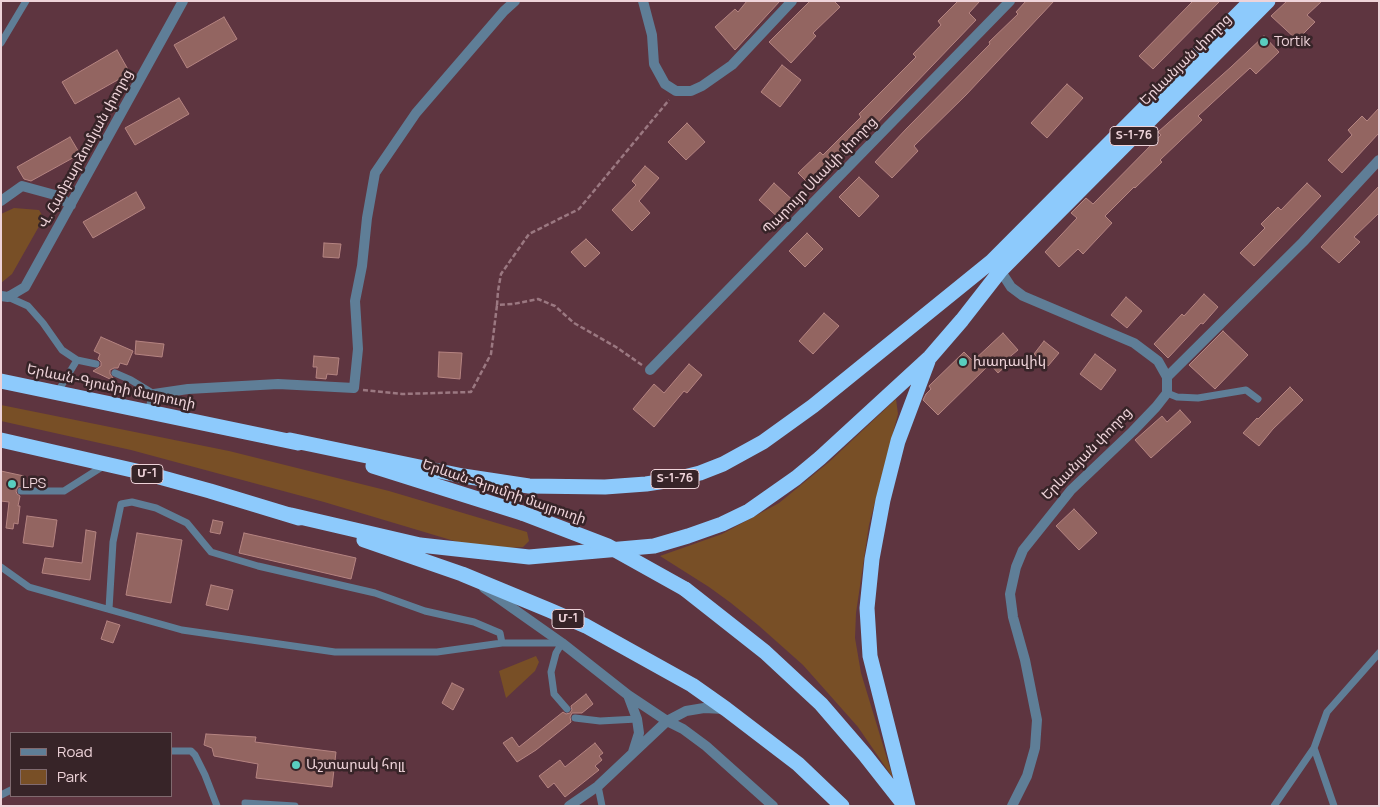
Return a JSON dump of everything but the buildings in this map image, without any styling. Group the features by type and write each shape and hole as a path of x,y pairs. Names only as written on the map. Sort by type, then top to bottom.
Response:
{"highway":[{"name":"Երևանյան փողոց","path":"996,265 1250,1"},
{"name":"Երևանյան փողոց","path":"996,265 1268,1"},
{"name":"Տ-1-76","path":"291,515 420,544 529,557 654,546 722,524 772,496 796,478 930,357 962,320 996,265"},
{"name":"Տ-1-76","path":"290,440 463,476 529,486 605,487 646,484 690,475 723,464 763,442 840,385 949,294 996,265"},
{"path":"906,806 870,656 868,608 872,560 883,500 898,441 930,357"},
{"name":"Երևան-Գյումրի մայրուղի","path":"1,381 290,440 522,513 608,546 685,589 765,652 821,704 906,806"},
{"name":"Մ-1","path":"1,440 107,464 291,515 462,574 586,626 692,685 798,764 842,806"}],"street":[{"name":"Վ. Համբարձումյան փողոց","path":"5,296 25,287 183,1"},
{"path":"150,411 154,394 188,388 278,384 354,388 358,349 355,301 362,266 367,218 375,172 416,113 504,11 515,1"},
{"path":"643,1 652,35 654,64 665,84 676,91 691,91 732,65 792,1"},
{"name":"Պարույր Սևակի փողոց","path":"650,370 1010,1"},
{"path":"1168,378 1303,242 1379,160"},
{"path":"1,201 22,186 55,195 71,204"},
{"path":"996,265 1011,287 1023,296 1134,343 1158,360 1168,378 1167,393"},
{"name":"Երևանյան փողոց","path":"1012,806 1027,776 1035,748 1037,720 1025,660 1013,617 1010,594 1022,550 1071,490 1133,431 1167,393"},
{"path":"462,574 562,643 628,696 683,729 706,746 773,806"},
{"path":"628,696 637,718 639,733 633,753"},
{"path":"569,806 598,786 667,721 686,711 704,708 726,709"}],"lane":[{"path":"1,43 26,1"},
{"path":"5,296 28,306 62,350 77,360 96,364"},
{"path":"57,393 77,360"},
{"path":"115,373 154,394"},
{"path":"1167,393 1177,397 1198,398 1246,390 1258,399"},
{"path":"21,491 64,491 107,464"},
{"path":"109,609 115,533 121,504 132,502 156,508 186,523 212,552 258,566 375,593 425,611 474,622 500,632 502,643"},
{"path":"1,567 29,588 182,630 334,652 437,652 502,643 562,643"},
{"path":"562,643 556,653 551,672 554,694 567,709"},
{"path":"1274,806 1314,748 1327,712 1379,653"},
{"path":"575,718 600,721 637,718"},
{"path":"1314,748 1334,806"},
{"path":"172,751 191,751 195,755 218,806"},
{"path":"598,786 602,806"},
{"path":"245,803 295,806"}],"path":[{"path":"354,388 402,394 471,392 491,354 501,274 529,234 579,209 676,91"},
{"path":"498,305 538,299 555,306 574,322 650,370"}],"green space":[{"path":"14,208 39,210 42,215 42,221 12,274 1,283 1,214"},
{"path":"896,399 898,414 869,525 856,613 855,638 861,673 893,778 858,727 803,665 731,603 660,556 722,534 779,503 829,462"},
{"path":"1,405 229,451 389,491 527,532 529,541 523,547 510,548 461,543 324,502 131,450 1,421"},
{"path":"536,656 539,662 535,671 506,698 499,671"}],"place":[{"name":"Tortik","path":"1264,42"},
{"name":"խադավիկ","path":"963,362"},
{"name":"LPS","path":"12,484"},
{"name":"Աշտարակ հոլլ","path":"296,765"}]}
